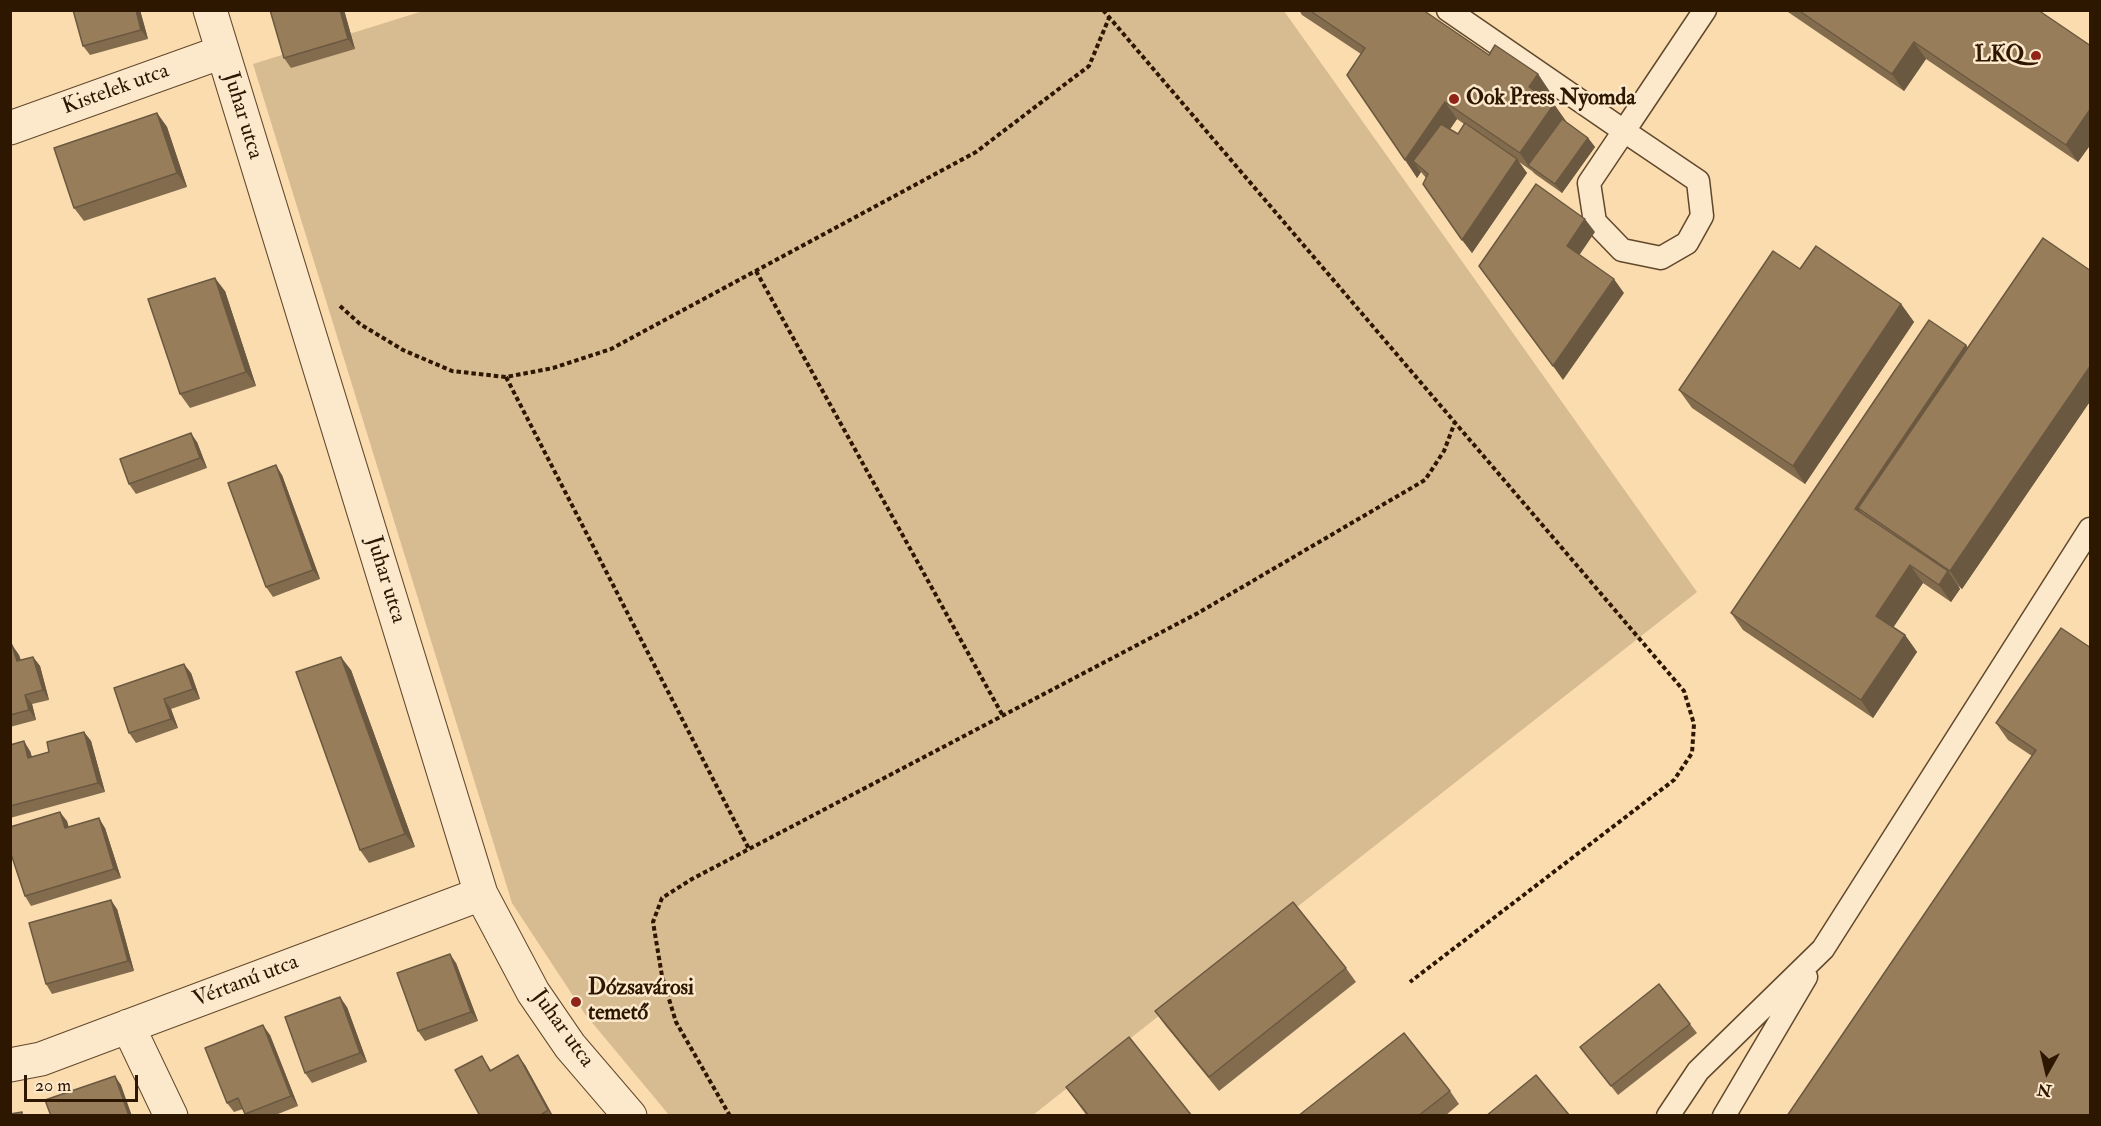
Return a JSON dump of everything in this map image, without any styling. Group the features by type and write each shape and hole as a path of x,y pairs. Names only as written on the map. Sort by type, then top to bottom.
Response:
{"street":[{"name":"Juhar utca","path":"210,10 481,894 533,992 557,1028 630,1116"},
{"name":"Kistelek utca","path":"10,128 222,52"},
{"name":"Vértanú utca","path":"12,1058 41,1059 481,894"},
{"path":"128,1026 171,1116"}],"lane":[{"path":"1448,10 1624,131 1698,181 1702,216 1687,243 1661,258 1622,250 1595,222 1589,183 1624,131 1705,10"},
{"path":"1724,1116 1822,949 2091,529"},
{"path":"1668,1116 1698,1071 1822,949"}],"path":[{"path":"1103,10 1684,691 1694,724 1692,753 1674,780 1410,982"},
{"path":"302,311 339,305 360,324 403,350 452,371 506,377 554,368 611,349 976,152 1089,66 1109,18"},
{"path":"756,271 1003,716"},
{"path":"506,377 749,849"},
{"path":"730,1116 676,1022 662,976 653,922 662,898 692,879 1198,613 1425,480 1444,451 1455,422"}],"shaded area":[{"path":"423,11 1284,11 1697,592 1033,1115 669,1115 585,1014 512,903 253,64"}],"building":[{"path":"73,10 136,10 141,30 83,46"},
{"path":"270,10 340,10 348,39 284,58"},
{"name":"Ook Press Nyomda","path":"1309,10 1423,10 1489,55 1495,45 1538,74 1529,87 1554,104 1520,153 1445,102 1405,160 1347,75 1365,48"},
{"path":"1798,10 2038,10 2091,46 2091,108 2066,145 1914,42 1892,74"},
{"path":"157,113 177,173 74,208 54,148"},
{"path":"1562,119 1588,138 1555,184 1528,165"},
{"path":"1465,123 1517,159 1462,240 1423,184 1428,174 1413,161 1441,124 1458,134"},
{"path":"1536,184 1585,219 1567,246 1614,279 1553,366 1479,266"},
{"path":"2043,238 2091,271 2091,365 1950,571 1858,508"},
{"path":"1816,246 1901,304 1793,466 1679,390 1773,251 1800,269"},
{"path":"215,278 246,372 180,394 148,299"},
{"path":"1929,320 1966,345 1855,509 1948,571 1939,585 1910,565 1876,616 1905,635 1861,700 1731,613"},
{"path":"191,433 200,458 129,484 120,459"},
{"path":"276,465 313,570 266,587 228,483"},
{"path":"2061,628 2091,648 2091,1116 1787,1116 2036,750 1996,723"},
{"path":"12,645 17,661 33,657 43,690 25,695 29,710 10,715 10,646"},
{"path":"341,657 405,834 360,850 296,672"},
{"path":"184,664 193,689 164,699 171,719 129,733 114,688"},
{"path":"84,732 98,783 10,806 10,745 24,741 28,758 49,752 47,742"},
{"path":"60,812 65,828 99,818 114,869 25,896 10,851 10,827"},
{"path":"111,900 128,961 46,984 29,923"},
{"path":"1293,902 1346,968 1209,1077 1155,1011"},
{"path":"450,954 471,1012 418,1031 397,973"},
{"path":"1659,984 1690,1024 1611,1086 1580,1047"},
{"path":"340,997 360,1053 305,1073 285,1017"},
{"path":"263,1025 291,1096 245,1114 238,1098 227,1103 205,1048"},
{"path":"1404,1033 1450,1091 1418,1116 1298,1116"},
{"path":"1129,1037 1192,1116 1089,1116 1066,1087"},
{"path":"518,1055 548,1110 539,1116 480,1116 455,1070 482,1056 490,1071"},
{"path":"1536,1075 1570,1116 1486,1116"},
{"path":"115,1076 129,1116 51,1116 45,1100"},
{"path":"22,1112 22,1116 10,1116 10,1114"}],"place":[{"name":"LKQ","path":"2036,56"},
{"name":"Ook Press Nyomda","path":"1454,99"},
{"name":"Dózsavárosi temető","path":"576,1002"}]}
